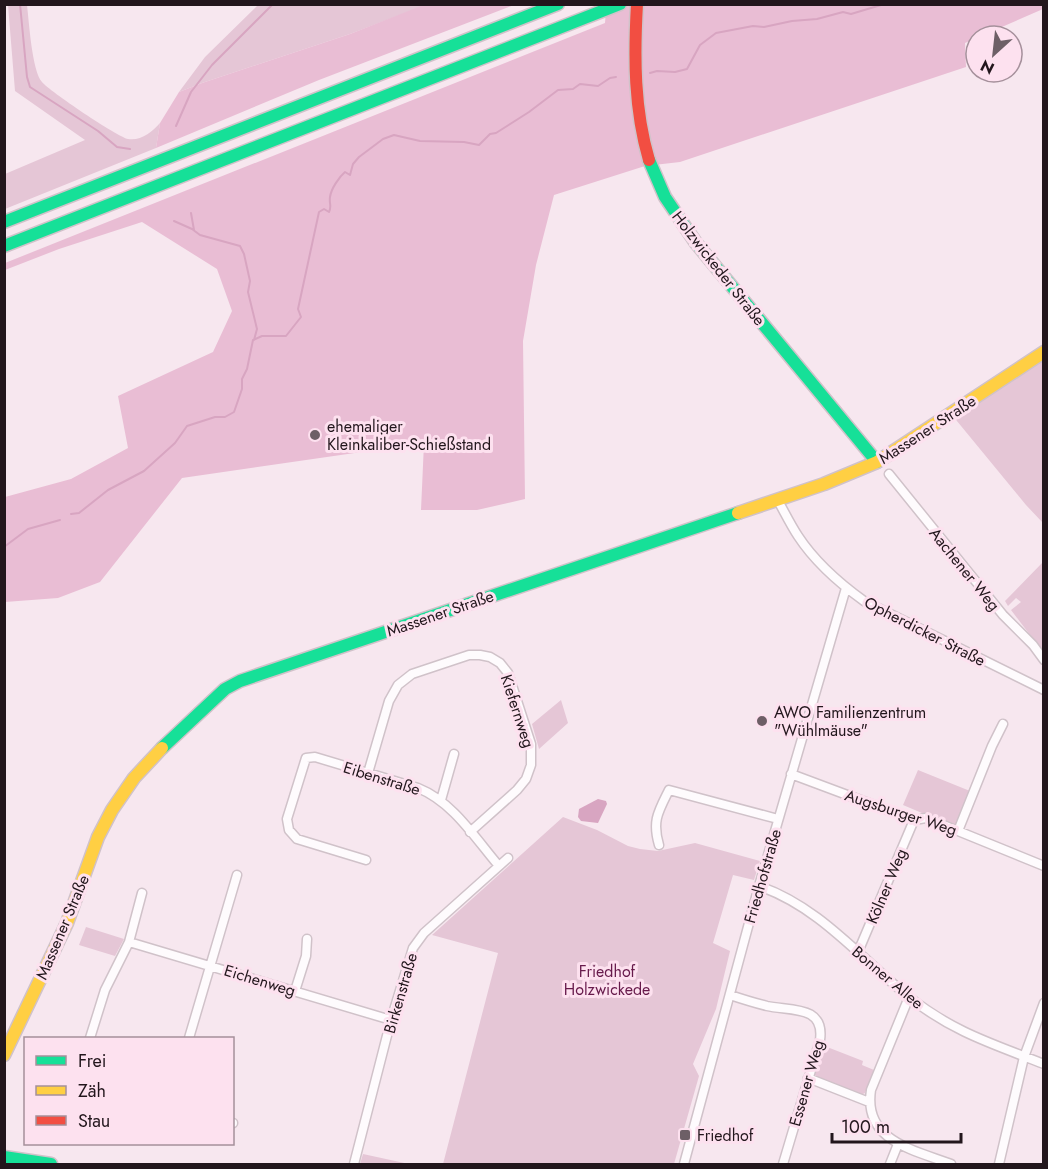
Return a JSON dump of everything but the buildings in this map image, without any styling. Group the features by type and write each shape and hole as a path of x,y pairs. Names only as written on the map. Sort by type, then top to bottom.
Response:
{"main road":[{"path":"4,222 558,4"},
{"path":"4,246 620,4"},
{"name":"Holzwickeder Straße","path":"637,4 635,97 645,148 658,182 675,213 696,243 877,462"},
{"name":"Massener Straße","path":"4,1055 67,922 98,837 112,810 140,771 225,689 252,677 824,484 877,462 1044,352"},
{"path":"4,1157 51,1164"}],"street":[{"name":"Aachener Weg","path":"889,474 980,588 1003,615 1034,645 1044,660"},
{"name":"Opherdicker Straße","path":"777,499 797,536 817,561 864,601 1043,687"},
{"name":"Friedhofstraße","path":"684,1164 759,886 846,588"},
{"name":"Kiefernweg","path":"368,773 389,701 394,690 402,681 420,671 469,655 485,655 495,660 504,668 510,679 530,737 532,758 529,772 522,785 470,832"},
{"path":"958,831 1003,724"},
{"path":"441,800 454,754"},
{"name":"Eibenstraße","path":"366,860 297,839 289,830 287,819 306,758 315,757 418,788 441,800 499,866"},
{"name":"Augsburger Weg","path":"792,774 914,820 926,818 1044,866"},
{"path":"659,846 654,829 660,807 669,790 778,819"},
{"name":"Kölner Weg","path":"858,952 914,820"},
{"name":"Birkenstraße","path":"354,1164 407,961 416,942 508,858"},
{"path":"189,1037 237,875"},
{"name":"Bonner Allee","path":"759,886 774,891 808,909 909,997 947,1024 966,1034 1044,1064"},
{"path":"90,1037 105,990 129,942 142,893"},
{"path":"295,991 306,956 307,939"},
{"name":"Eichenweg","path":"129,942 391,1020"},
{"name":"Essener Weg","path":"730,995 767,1006 800,1010 813,1016 818,1023 821,1034 783,1164"},
{"path":"909,997 871,1090 869,1102 872,1115 880,1130 898,1144 951,1164"},
{"path":"999,1164 1024,1057 1044,1002"},
{"path":"808,1078 869,1102"},
{"path":"890,1164 898,1144"}],"green space":[{"path":"8,5 27,5 33,57 42,82 111,131 128,139 137,139 146,135 160,123 156,148 5,209 5,174 85,140 15,91"},
{"path":"258,5 426,5 350,34 179,92 205,57"},
{"path":"1043,352 1043,523 952,415"},
{"path":"1043,562 1043,652 1011,610 1021,602 1016,598 1008,606 1005,601"},
{"path":"561,700 568,723 539,749 532,724"},
{"path":"918,770 970,791 955,827 903,805"},
{"name":"Friedhof Holzwickede","path":"563,817 597,830 628,846 640,849 658,851 695,843 760,861 754,880 733,875 713,943 730,951 716,1009 693,1064 699,1076 674,1164 443,1164 498,953 432,935"},
{"path":"86,927 124,939 115,956 79,945"},
{"path":"822,1045 863,1061 862,1065 874,1070 865,1093 861,1095 816,1077 814,1073"},
{"path":"363,1154 409,1164 360,1164"}],"shaded area":[{"path":"426,4 514,5 319,80 156,148 160,123 179,92 350,34"},
{"path":"620,5 1043,5 1043,9 1009,24 964,24 964,68 680,162 645,166 554,195 536,265 523,341 525,499 477,510 421,510 424,443 182,478 100,582 58,598 5,602 5,497 71,479 128,448 118,396 213,352 232,311 217,269 142,222 59,249 5,270 5,263 605,23 606,10"},
{"path":"598,799 606,801 607,804 598,823 581,821 578,817 579,809"}],"waterway":[{"path":"20,4 30,87 98,131 117,147 130,149"},
{"path":"176,126 191,92 212,65 273,4"},
{"path":"650,73 687,69 700,45 716,33 753,26 764,27 817,19 843,12 851,14 881,5 895,4"},
{"path":"71,514 79,513 108,490 144,471 175,443 187,426 215,417 225,417 234,412 242,389 242,379 247,369 253,340 262,336 286,336 301,317 298,309 319,212 324,209 329,212 330,197 334,187 345,172 350,175 353,164 359,157 383,139 394,135 420,141 464,142 479,145 490,134 496,133 529,112 558,90 573,89 580,84 598,86 616,77"},
{"path":"191,213 194,230"},
{"path":"174,221 200,235 240,246 250,281 248,292 257,329 254,340"},
{"path":"4,547 28,529 60,520"}],"traffic: fast":[{"path":"4,222 558,4"},
{"path":"4,246 620,4"},
{"path":"649,160 665,197 696,243 877,462"},
{"path":"162,748 225,689 240,681 738,513"},
{"path":"4,1157 51,1164"}],"traffic: slow":[{"path":"738,513 824,484 877,462 1044,352"},
{"path":"4,1055 67,923 98,837 112,810 134,778 162,748"}],"traffic: jam":[{"path":"637,4 636,83 640,122 649,160"}],"place":[{"name":"ehemaliger Kleinkaliber-Schießstand","path":"315,435"},
{"name":"AWO Familienzentrum \"Wühlmäuse\"","path":"762,721"},
{"name":"Friedhof","path":"685,1135"}]}
